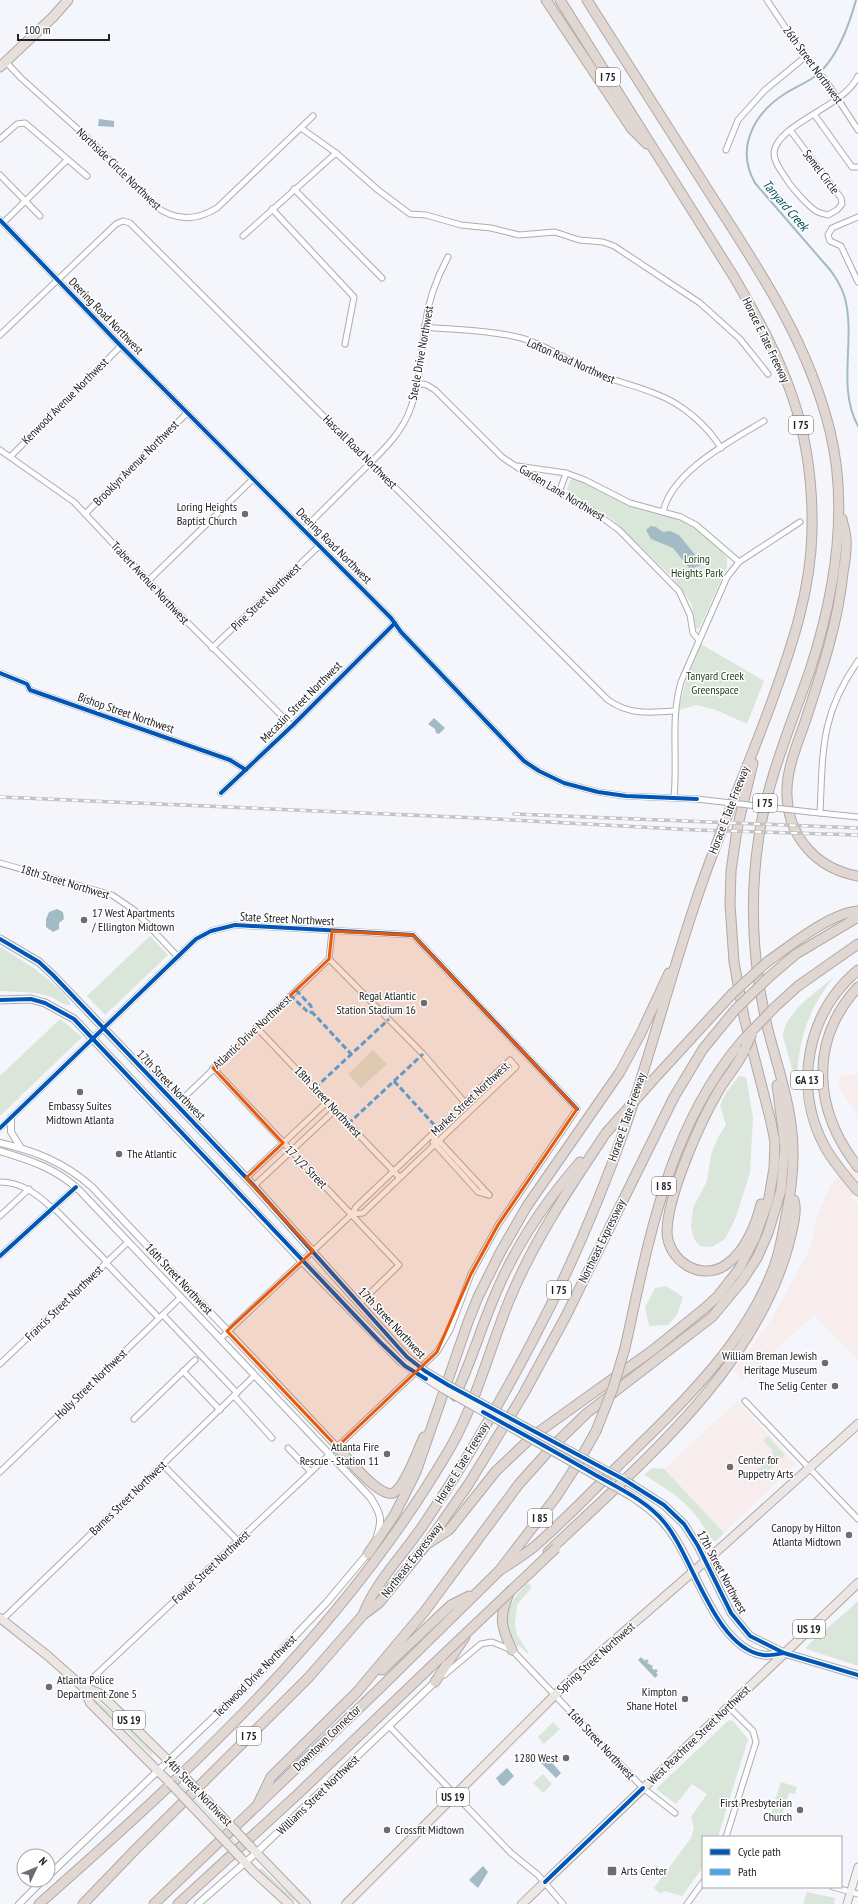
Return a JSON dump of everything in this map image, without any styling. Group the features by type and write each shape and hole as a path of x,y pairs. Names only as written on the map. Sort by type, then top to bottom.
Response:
{"highway":[{"path":"3,64 66,2 73,0"},
{"path":"546,0 631,128 658,154"},
{"name":"Horace E Tate Freeway","path":"363,1615 371,1596 410,1544 469,1452 507,1387 561,1286 625,1129 685,933 716,842 763,725 793,639 807,580 812,536 812,497 805,440 794,399 770,340 734,277 560,0"},
{"name":"I 75","path":"499,1571 534,1547 666,1418 715,1364 748,1317 766,1286 776,1261 783,1235 791,1188 794,1158 791,1121 788,1106 767,1024 754,934 753,891 757,848 771,782 820,635 834,568 838,504 835,458 824,410 812,372 790,324 750,256 589,2"},
{"path":"838,504 846,539 840,598 826,655 790,771 787,794 791,822 799,838 810,852 829,867 840,872 858,876"},
{"path":"426,1545 449,1530 496,1471 515,1451 548,1424 685,1326 718,1296 739,1269 761,1225 769,1198 773,1176 775,1142 744,1017 734,962 730,904 731,871 737,829 763,725"},
{"path":"456,1393 501,1280 537,1219 568,1177 606,1132 732,994 767,962 808,934 837,917 848,912 858,911"},
{"name":"Northeast Expressway","path":"363,1615 379,1603 426,1545 471,1479 523,1395 566,1316 674,1096 703,1049 735,1010 769,977 796,954 858,917"},
{"path":"368,1554 395,1514 409,1488 432,1431 440,1403 478,1297 501,1251 527,1206 591,1115 629,1055 659,996 685,933"},
{"name":"I 85","path":"499,1571 556,1497 596,1431 613,1388 625,1348 651,1231 673,1160 688,1122 701,1099 725,1062 743,1040 775,1007 798,986 858,944"},
{"name":"GA 13","path":"858,970 841,987 828,1004 819,1021 812,1042 808,1062 807,1082 809,1105 816,1128 825,1148 838,1167 858,1191"},
{"name":"GA 13","path":"858,987 841,1009 833,1024 824,1055 823,1082 826,1105 833,1127 845,1150 858,1167"},
{"path":"257,1806 271,1777 357,1692 430,1605 537,1462 587,1413 712,1317 734,1293 757,1258 775,1212 781,1190 784,1153 780,1100 767,1024"},
{"path":"754,1028 745,1049 714,1097 699,1128 688,1154 673,1203 667,1230 669,1244 678,1259 692,1268 701,1271 716,1270 733,1260 750,1234 760,1208 768,1173 770,1145 769,1123 761,1082"},
{"path":"40,1904 126,1827 268,1689 356,1587 394,1537 450,1450 464,1422 508,1302 529,1256 556,1206 606,1132"},
{"path":"435,1682 478,1620 660,1445 697,1403 742,1344 769,1296 783,1262 794,1217 795,1203 791,1188"},
{"path":"337,1447 374,1485 386,1494 392,1494 406,1477 440,1403"},
{"path":"368,1554 408,1508 432,1477"},
{"path":"178,1904 297,1795 608,1499 618,1488 623,1479"},
{"name":"Downtown Connector","path":"154,1904 499,1571"},
{"path":"512,1586 502,1614 505,1636 512,1650"},
{"path":"357,1692 370,1682 451,1605 475,1593"},
{"name":"I 75","path":"83,1904 134,1851 309,1677 363,1615"}],"main road":[{"name":"17th Street Northwest","path":"0,939 39,962 53,975 254,1186 407,1357 456,1393 651,1509 665,1523 676,1539 715,1615 733,1637 743,1646 758,1654 768,1655 784,1653"},
{"name":"17th Street Northwest","path":"0,1000 31,1000 45,1003 74,1019 302,1261 401,1362 414,1372 623,1479 664,1505 684,1524 738,1624 750,1636 784,1653"},
{"name":"Spring Street Northwest","path":"346,1904 555,1695 602,1651 705,1562 858,1424"},
{"name":"West Peachtree Street Northwest","path":"522,1904 858,1583"},
{"name":"14th Street Northwest","path":"1,1619 83,1687 98,1693 108,1701 180,1772 306,1904"},
{"path":"784,1653 858,1675"},
{"name":"14th Street Northwest","path":"83,1687 90,1702 158,1770 245,1863 289,1904"},
{"path":"847,1904 854,1893 858,1867"}],"street":[{"name":"26th Street Northwest","path":"767,0 805,57 812,63 838,98 858,130"},
{"path":"726,150 738,120 765,90 805,57"},
{"name":"Northside Circle Northwest","path":"3,64 91,141 156,206 166,213 179,218 199,217 217,208 313,116"},
{"name":"Semel Circle","path":"790,130 841,198 842,204 837,210 828,215 816,211 788,182 775,161 774,152 778,142 790,130 838,98 855,83 858,76"},
{"path":"814,114 852,167 858,167"},
{"path":"853,122 858,118"},
{"path":"0,139 17,124 25,123 86,176"},
{"path":"301,128 336,152 378,190 410,214 422,214 461,225 491,228 519,235 555,232 579,240 603,242 614,246 700,303 740,339 768,374"},
{"path":"243,236 336,152"},
{"path":"2,221 68,160"},
{"path":"0,175 40,216"},
{"path":"294,189 382,278"},
{"path":"272,209 354,297 345,344"},
{"path":"858,217 832,228 828,235 830,241 841,246 858,282"},
{"name":"Deering Road Northwest","path":"2,221 186,413 395,623 401,632 501,737 524,760 539,771 564,783 598,792 626,796 697,799 858,817"},
{"name":"Hascall Road Northwest","path":"0,335 116,224 123,221 130,223 608,700 622,708 636,713 675,711"},
{"name":"Steele Drive Northwest","path":"303,530 393,438 404,424 412,406 417,383 422,359 424,327 433,290 448,257"},
{"name":"Lofton Road Northwest","path":"424,327 508,336 535,343 603,377 655,393 669,399 695,418 716,439 721,448"},
{"name":"Kenwood Avenue Northwest","path":"10,457 121,346"},
{"name":"Garden Lane Northwest","path":"417,383 427,385 434,390 494,450 515,466 559,493 593,511 609,522 671,581 685,601 690,615 693,633 699,640"},
{"name":"Brooklyn Avenue Northwest","path":"85,514 186,413"},
{"path":"663,512 666,503 685,475 701,460 764,421"},
{"name":"Trabert Avenue Northwest","path":"0,450 61,492 85,514 212,648 292,726"},
{"path":"515,466 566,473 585,480 630,503 681,517 696,525 739,562"},
{"path":"559,493 566,473"},
{"path":"148,581 253,479"},
{"path":"674,797 676,769 675,711 681,682 727,577 739,562 800,522"},
{"name":"Pine Street Northwest","path":"212,648 319,546"},
{"name":"Mecaslin Street Northwest","path":"221,793 292,726 395,623"},
{"path":"820,813 823,747 828,720 841,688 858,661"},
{"name":"Bishop Street Northwest","path":"0,673 27,684 30,690 230,760 246,770"},
{"name":"18th Street Northwest","path":"0,863 112,895 134,910 178,957"},
{"name":"State Street Northwest","path":"0,1128 196,939 211,931 235,925 413,935 577,1109 498,1225 472,1274 450,1330 437,1352 337,1447"},
{"path":"332,931 329,959 422,1054 471,1108"},
{"name":"Atlantic Drive Northwest","path":"176,1105 213,1068 329,959"},
{"name":"18th Street Northwest","path":"256,1027 399,1177"},
{"name":"Market Street Northwest","path":"220,1339 352,1214 356,1207 510,1060 516,1066 433,1144 363,1213 352,1214"},
{"name":"17 1/2 Street","path":"213,1068 400,1264 360,1303"},
{"path":"246,1178 327,1102"},
{"path":"254,1186 335,1110"},
{"path":"11,1118 11,1132 21,1148"},
{"path":"431,1136 438,1140 489,1195 478,1192 433,1144 431,1136"},
{"name":"16th Street Northwest","path":"0,1143 40,1154 64,1166 92,1186 337,1447"},
{"name":"16th Street Northwest","path":"0,1151 28,1159 53,1170 76,1186 182,1297 254,1376 330,1454"},
{"path":"0,1182 7,1182 38,1194 53,1207 236,1395 272,1438"},
{"path":"0,1256 76,1186"},
{"path":"0,1216 29,1190"},
{"name":"Francis Street Northwest","path":"0,1364 128,1242"},
{"name":"Holly Street Northwest","path":"0,1472 182,1297"},
{"path":"134,1419 195,1360"},
{"path":"184,1371 220,1410"},
{"name":"Barnes Street Northwest","path":"1,1619 236,1395 254,1376"},
{"path":"745,1401 858,1519"},
{"name":"Fowler Street Northwest","path":"83,1687 337,1447"},
{"path":"288,1448 311,1472"},
{"name":"Techwood Drive Northwest","path":"56,1868 263,1670 327,1602 368,1554 380,1528 381,1518 379,1510 370,1497 330,1454"},
{"path":"163,1465 238,1541"},
{"name":"16th Street Northwest","path":"435,1682 481,1644 492,1642 512,1650 643,1788 676,1813"},
{"name":"Williams Street Northwest","path":"198,1904 256,1853 435,1682"},
{"path":"726,1836 756,1742 753,1731 729,1706"},
{"path":"389,1726 511,1853 545,1882 563,1904"},
{"path":"687,1904 702,1883"},
{"path":"19,1904 35,1888"},
{"path":"836,1888 854,1893"}],"highlighted area":[{"path":"332,931 413,935 577,1109 498,1225 471,1274 437,1352 337,1447 227,1331 313,1251 246,1178 283,1143 213,1068 329,959"}],"shaded area":[{"path":"858,1074 858,1115 839,1088 839,1076"},
{"path":"858,1161 858,1189 851,1196 858,1204 858,1361 814,1315 743,1380 733,1369 743,1359 771,1320 811,1246 817,1216 832,1182"},
{"name":"Center for Puppetry Arts","path":"737,1401 796,1464 724,1533 664,1469"}],"green space":[{"name":"Loring Heights Park","path":"574,479 597,488 633,507 644,511 674,517 687,522 700,530 727,558 727,567 699,629 696,628 691,603 673,578 612,519 567,490 570,480"},
{"name":"Tanyard Creek Greenspace","path":"701,644 764,681 747,724 716,710 697,705 679,710 685,684"},
{"path":"150,936 168,955 105,1015 87,996"},
{"path":"0,947 29,965 50,981 67,997 71,1005 42,994 0,991"},
{"path":"834,977 825,989 806,1024 800,1050 797,1078 795,1079 783,1037 785,1028 789,1019 802,1003"},
{"path":"60,1019 82,1037 0,1116 0,1076"},
{"path":"373,1050 387,1064 361,1088 348,1074"},
{"path":"739,1076 746,1077 753,1117 750,1173 736,1217 725,1239 712,1247 700,1246 694,1239 691,1227 693,1208 707,1181 711,1155 718,1137 726,1125 720,1105 726,1093"},
{"path":"666,1286 683,1297 677,1315 668,1325 649,1326 645,1307 655,1288"},
{"path":"768,1436 785,1455 762,1476 757,1470 773,1455 773,1451 763,1440"},
{"path":"652,1468 664,1469 724,1533 715,1542 691,1510 679,1498 666,1488 644,1475"},
{"path":"528,1583 532,1587 517,1605 515,1624 517,1635 529,1653 528,1654 520,1646 518,1647 511,1638 507,1630 506,1621 510,1605"},
{"path":"858,1601 858,1666 805,1648 818,1636"},
{"path":"93,1697 128,1726 153,1753 151,1755 126,1730 92,1700"},
{"path":"729,1720 733,1721 748,1739 718,1836 702,1836 702,1868 682,1896 664,1891 661,1894 654,1888 691,1838 694,1828 691,1817 707,1794 692,1784 676,1804 656,1789"},
{"path":"553,1722 560,1729 544,1744 538,1737"},
{"path":"543,1774 552,1784 543,1793 533,1783"},
{"path":"175,1777 235,1840 238,1846 178,1783"},
{"path":"781,1782 797,1787 795,1794 789,1793 780,1822 769,1819"},
{"path":"261,1868 300,1904 272,1885 258,1871"},
{"path":"807,1892 835,1898 834,1904 803,1904"}],"water":[{"path":"99,119 114,121 114,127 98,126"},
{"path":"651,526 656,527 663,532 670,531 679,535 701,562 701,565 690,569 673,548 651,539 646,530"},
{"path":"434,718 445,728 439,734 436,733 435,729 428,724"},
{"path":"57,909 63,912 64,919 59,923 59,929 53,932 46,927 46,919 49,912"},
{"path":"641,1657 645,1661 646,1659 649,1661 647,1663 653,1666 652,1668 654,1670 656,1669 658,1671 656,1673 658,1675 655,1678 638,1660"},
{"path":"547,1757 561,1773 556,1778 541,1763"},
{"path":"507,1768 514,1776 504,1786 501,1785 496,1778"},
{"path":"483,1866 488,1872 478,1888 469,1880"}],"waterway":[{"name":"Tanyard Creek","path":"856,0 851,18 829,61 816,76 786,93 765,111 751,132 747,157 749,170 755,183 831,271 843,292 849,328 847,378 848,395 858,426"}],"railway":[{"path":"0,797 478,818 696,830 858,835"},
{"path":"514,814 858,828"}],"marked path":[{"path":"296,990 311,1006 312,1012 351,1054"},
{"path":"290,995 309,1013 312,1012"},
{"path":"315,1088 389,1019"},
{"path":"348,1124 423,1054"},
{"path":"394,1081 438,1129"}],"cycle path":[{"path":"0,220 121,346 391,618 401,632 524,761 539,771 564,783 598,792 626,796 697,799"},
{"path":"221,793 292,726 395,623"},
{"path":"0,673 27,684 30,690 230,760 246,770"},
{"path":"0,1128 196,939 211,931 235,925 413,935 577,1109"},
{"path":"0,939 39,962 53,975 254,1186 407,1357 425,1371 448,1385 623,1479 664,1505 684,1524 698,1546 731,1613 750,1636 784,1653 858,1675"},
{"path":"0,1000 31,999 45,1003 74,1019 380,1342 405,1366 426,1379"},
{"path":"0,1256 76,1187"},
{"path":"483,1412 621,1489 649,1507 664,1522 675,1537 706,1599 718,1619 731,1636 746,1649 763,1655 784,1653"},
{"path":"545,1882 643,1788"}],"place":[{"name":"Loring Heights Baptist Church","path":"245,514"},
{"name":"17 West Apartments / Ellington Midtown","path":"84,920"},
{"name":"Regal Atlantic Station Stadium 16","path":"424,1003"},
{"name":"Embassy Suites Midtown Atlanta","path":"80,1092"},
{"name":"The Atlantic","path":"119,1154"},
{"name":"William Breman Jewish Heritage Museum","path":"825,1363"},
{"name":"The Selig Center","path":"835,1386"},
{"name":"Atlanta Fire Rescue - Station 11","path":"387,1454"},
{"name":"Center for Puppetry Arts","path":"730,1467"},
{"name":"Canopy by Hilton Atlanta Midtown","path":"849,1535"},
{"name":"Atlanta Police Department Zone 5","path":"49,1687"},
{"name":"Kimpton Shane Hotel","path":"685,1699"},
{"name":"1280 West","path":"566,1758"},
{"name":"First Presbyterian Church","path":"800,1810"},
{"name":"Crossfit Midtown","path":"387,1830"},
{"name":"Arts Center","path":"612,1871"}]}
